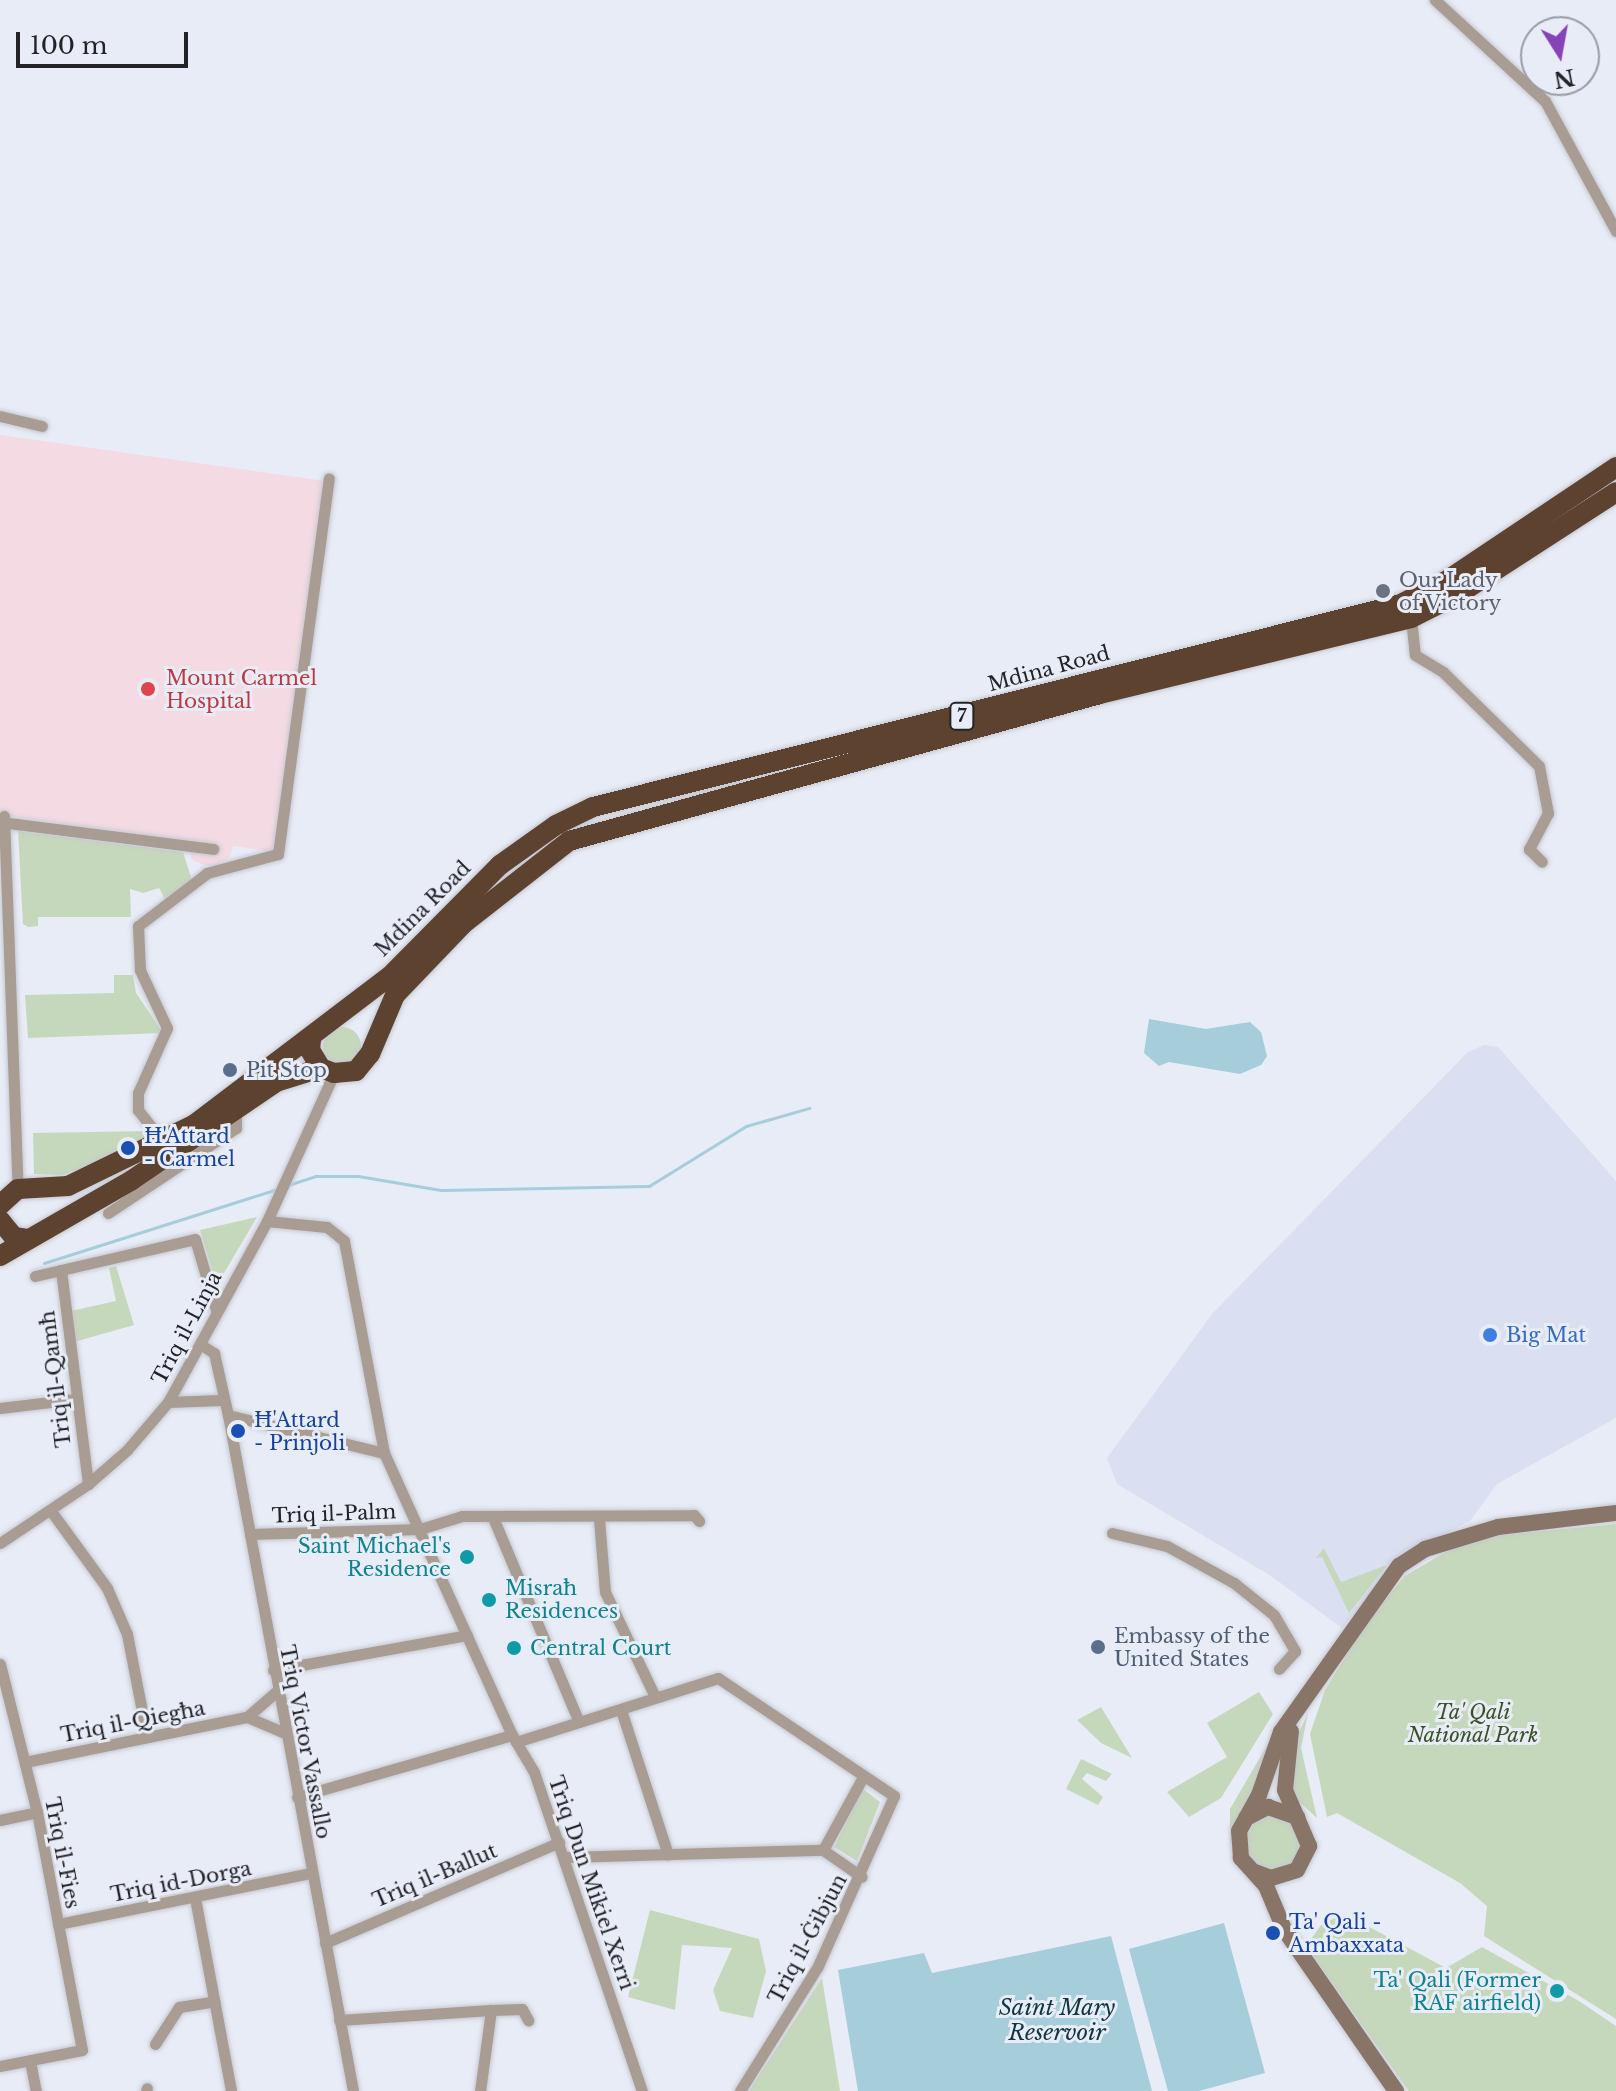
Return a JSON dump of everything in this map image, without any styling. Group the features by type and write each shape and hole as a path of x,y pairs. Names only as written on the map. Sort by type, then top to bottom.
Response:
{"highway":[{"name":"Mdina Road","path":"24,1189 68,1186 163,1142 311,1040 324,1024 342,1016 445,926 500,865 556,825 593,807 1401,604 1446,581 1616,467"},
{"name":"Mdina Road","path":"0,1256 138,1184 276,1082 328,1070 356,1071 372,1046 395,995 463,924 542,858 579,837 1100,694 1411,618 1457,595 1616,492"},
{"path":"342,1016 366,1028 372,1046"},
{"path":"311,1040 310,1050 328,1070"},
{"path":"24,1189 49,1205 37,1234 14,1237 0,1209 24,1189"}],"main road":[{"path":"1396,2091 1280,1921 1266,1886 1249,1869 1238,1845 1245,1819 1259,1795 1281,1732 1399,1566 1425,1549 1498,1527 1616,1513"},
{"path":"1249,1869 1271,1878 1287,1874 1297,1870 1309,1846 1301,1820 1285,1790 1284,1770 1299,1707"},
{"path":"1245,1819 1268,1807 1280,1808 1301,1820"},
{"path":"1280,1921 1287,1874"}],"street":[{"path":"1435,0 1545,101 1616,231"},
{"path":"0,416 42,426"},
{"path":"163,1142 138,1110 138,1093 167,1028 140,970 138,926 207,873 278,854 329,478"},
{"path":"1411,618 1415,655 1443,672 1539,766 1548,813 1529,849 1542,862"},
{"path":"24,1189 3,820 213,849"},
{"name":"Triq il-Linja","path":"0,1543 88,1484 127,1450 168,1402 267,1221 328,1070"},
{"path":"108,1213 138,1184"},
{"name":"Triq Dun Mikiel Xerri","path":"267,1221 327,1227 344,1241 384,1453 514,1739 534,1772 566,1857 642,2091"},
{"path":"35,1276 195,1239 216,1310"},
{"name":"Triq il-Qamħ","path":"61,1270 88,1484"},
{"name":"Triq Victor Vassallo","path":"200,1344 214,1353 221,1400 228,1415 353,2091"},
{"path":"0,1408 75,1399"},
{"path":"168,1402 221,1400"},
{"path":"228,1415 384,1453"},
{"path":"51,1511 107,1588 122,1623 147,1737"},
{"name":"Triq il-Palm","path":"250,1534 420,1529 462,1516 494,1520 694,1515 699,1521"},
{"path":"599,1519 605,1592 655,1697"},
{"path":"494,1520 579,1722"},
{"path":"1112,1533 1167,1546 1234,1583 1274,1615 1295,1651 1279,1669"},
{"path":"273,1670 467,1635"},
{"name":"Triq il-Fies","path":"0,1664 37,1812 82,2050 30,2061"},
{"path":"297,1797 579,1722 718,1678 863,1777 823,1850"},
{"name":"Triq il-Qiegħa","path":"25,1762 247,1717 277,1691"},
{"path":"621,1710 668,1855"},
{"path":"247,1717 285,1733"},
{"name":"Triq il-Ġibjun","path":"740,2091 818,1966 862,1877 894,1796 863,1777"},
{"path":"0,1820 37,1812"},
{"name":"Triq il-Ballut","path":"325,1943 559,1842"},
{"path":"566,1857 823,1850 862,1877"},
{"name":"Triq id-Dorga","path":"58,1924 312,1873"},
{"path":"195,1898 231,2091"},
{"path":"155,2044 179,2007 215,2001"},
{"path":"339,2020 522,2009 528,2020"},
{"path":"480,2091 491,2010"},
{"path":"0,2066 30,2061 36,2091"}],"shaded area":[{"name":"Mount Carmel Hospital","path":"0,435 325,481 274,852 233,846 230,857 216,866 203,865 191,859 190,841 0,815"},
{"path":"1484,1045 1498,1047 1616,1181 1616,1418 1497,1484 1470,1521 1395,1560 1342,1628 1271,1576 1117,1484 1107,1458 1212,1314 1468,1052"}],"green space":[{"path":"18,831 183,852 192,880 166,901 159,888 143,893 130,889 131,917 38,917 38,926 28,927 23,924"},
{"path":"114,975 133,975 136,993 163,1033 28,1038 25,995 114,993"},
{"path":"342,1027 356,1032 361,1046 356,1060 342,1065 328,1060 323,1046 328,1032"},
{"path":"149,1131 145,1140 117,1156 62,1175 34,1174 33,1133"},
{"path":"257,1217 217,1285 200,1230"},
{"path":"116,1266 134,1325 74,1342 71,1311 116,1301 109,1268"},
{"name":"Ta' Qali National Park","path":"1616,1524 1616,2019 1484,1936 1487,1906 1460,1883 1337,1813 1327,1817 1310,1734 1325,1690 1368,1620 1405,1576 1447,1551 1499,1535"},
{"path":"1324,1548 1341,1582 1387,1565 1349,1613 1322,1557 1316,1558"},
{"path":"1259,1692 1273,1714 1221,1798 1189,1817 1167,1792 1227,1757 1207,1723"},
{"path":"1101,1707 1132,1758 1101,1743 1077,1720"},
{"path":"1308,1713 1301,1748 1317,1818 1294,1797 1288,1756"},
{"path":"1279,1725 1256,1795 1233,1829 1230,1850 1230,1809"},
{"path":"1081,1759 1112,1774 1106,1781 1087,1773 1082,1779 1103,1797 1098,1805 1066,1789"},
{"path":"863,1789 880,1802 857,1861 834,1847"},
{"path":"1273,1814 1293,1822 1301,1842 1293,1862 1273,1870 1253,1862 1245,1842 1253,1822"},
{"path":"650,1910 759,1939 766,1971 753,2018 720,2011 713,1990 732,1948 682,1945 675,2010 628,1997"},
{"path":"1339,1916 1360,1922 1446,1968 1482,1947 1579,2001 1616,2026 1616,2091 1409,2091 1306,1946 1321,1925"},
{"path":"822,1978 840,2091 749,2091"}],"water":[{"path":"1149,1019 1206,1029 1250,1022 1261,1032 1267,1056 1261,1065 1240,1074 1169,1062 1159,1066 1144,1053"},
{"path":"1224,1923 1265,2073 1199,2091 1168,2091 1129,1949"},
{"name":"Saint Mary Reservoir","path":"1111,1936 1152,2091 858,2091 838,1970 924,1953 932,1973"}],"waterway":[{"path":"288,1185 315,1176 358,1176 441,1190 649,1186 746,1126 809,1108"},
{"path":"44,1263 277,1189"}],"place":[{"name":"Our Lady of Victory","path":"1383,591"},
{"name":"Mount Carmel Hospital","path":"148,689"},
{"name":"Pit Stop","path":"230,1070"},
{"name":"Ħ'Attard - Carmel","path":"128,1148"},
{"name":"Big Mat","path":"1490,1335"},
{"name":"Ħ'Attard - Prinjoli","path":"238,1431"},
{"name":"Saint Michael's Residence","path":"467,1557"},
{"name":"Misraħ Residences","path":"489,1600"},
{"name":"Embassy of the United States","path":"1098,1647"},
{"name":"Central Court","path":"514,1648"},
{"name":"Ta' Qali - Ambaxxata","path":"1273,1933"},
{"name":"Ta' Qali (Former RAF airfield)","path":"1557,1991"}]}
